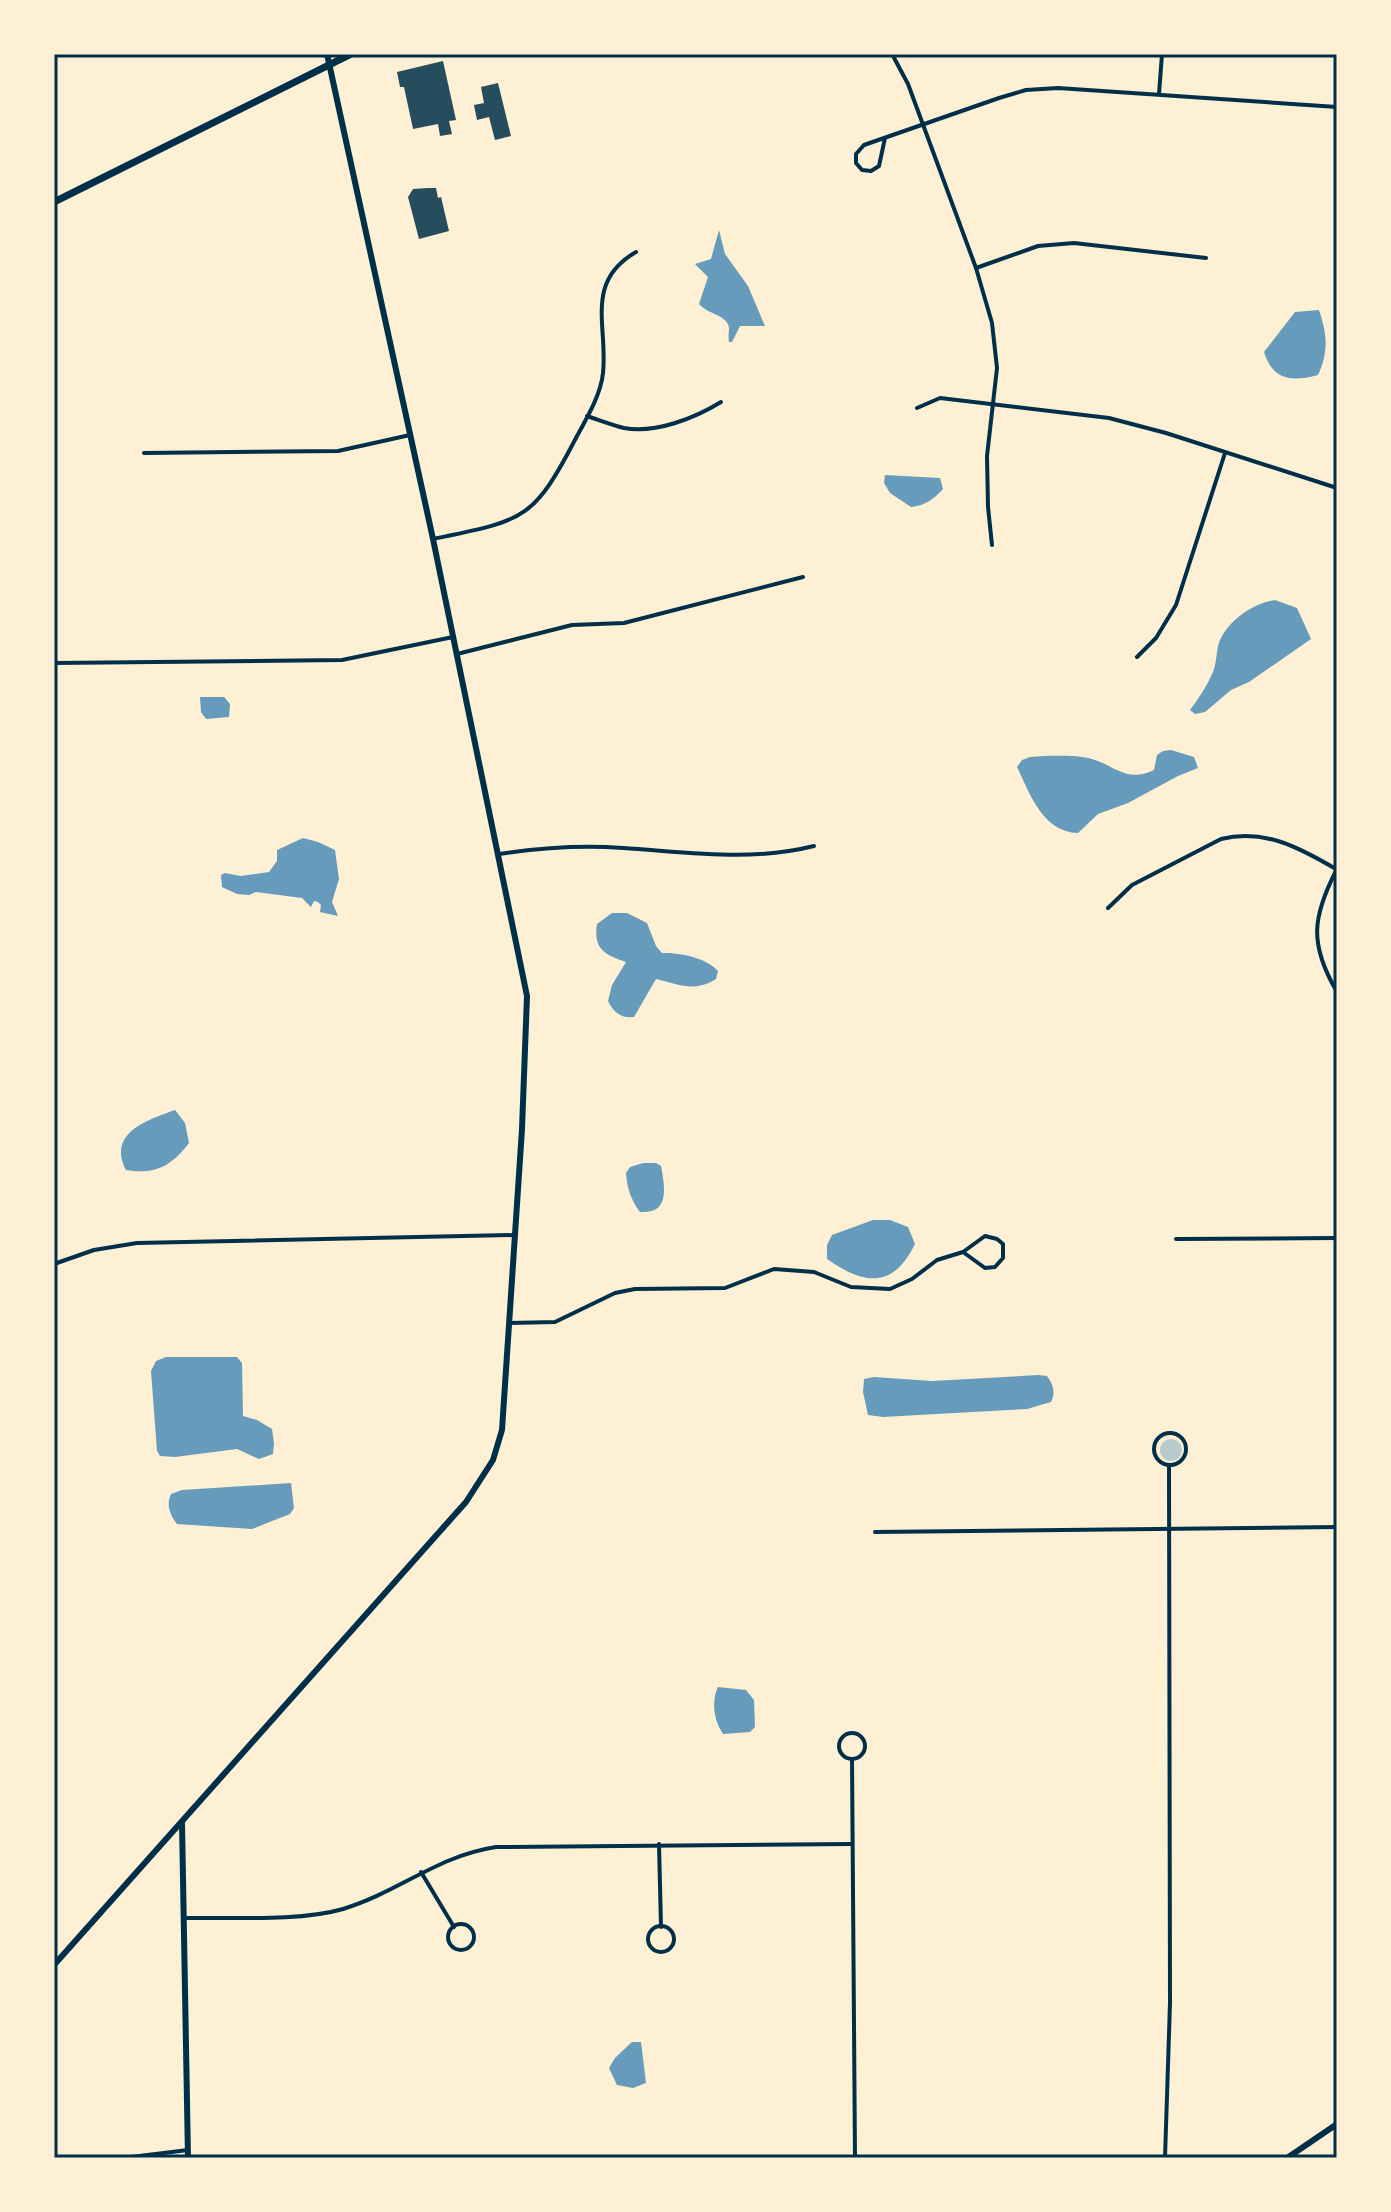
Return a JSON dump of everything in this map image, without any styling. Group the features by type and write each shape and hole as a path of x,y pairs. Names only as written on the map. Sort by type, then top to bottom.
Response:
{"main road":[{"path":"54,202 351,54"}],"street":[{"path":"54,1965 466,1502 493,1460 502,1430 526,1061 527,996 433,539 327,54"},
{"path":"892,54 908,84 976,268 995,341 997,368 987,456 992,545"},
{"path":"1159,94 1162,54"},
{"path":"885,138 879,166 871,171 862,170 856,163 856,154 864,145 1026,90 1058,88 1337,107"},
{"path":"976,268 1038,246 1074,243 1206,258"},
{"path":"433,539 500,525 519,517 537,503 554,481 603,377 601,312 604,288 615,267 636,252"},
{"path":"917,408 940,398 1109,418 1337,488"},
{"path":"587,416 626,428 650,429 703,414 721,402"},
{"path":"144,453 338,451 410,435"},
{"path":"1137,657 1156,638 1176,605 1225,453"},
{"path":"457,654 572,625 624,623 803,577"},
{"path":"54,663 342,660 453,637"},
{"path":"1108,908 1132,885 1211,843 1233,836 1276,839 1301,848 1337,869 1316,918 1316,941 1324,970 1337,992"},
{"path":"499,854 620,847 708,855 770,854 814,846"},
{"path":"54,1264 94,1250 137,1243 514,1235"},
{"path":"509,1323 555,1322 615,1293 635,1289 725,1288 774,1269 814,1272 851,1287 890,1289 912,1279 937,1260 963,1252 985,1236 1003,1244 1003,1258 995,1267 985,1268 963,1252"},
{"path":"1176,1239 1337,1238"},
{"path":"1161,1434 1174,1434 1182,1438 1186,1445 1182,1458 1169,1467 1155,1456 1154,1442 1161,1434"},
{"path":"1165,2158 1170,2003 1169,1467"},
{"path":"875,1532 1337,1527"},
{"path":"849,1733 862,1737 865,1747 861,1756 852,1759 843,1755 840,1741 849,1733"},
{"path":"852,1759 855,2158"},
{"path":"182,1823 188,2158"},
{"path":"659,1844 661,1927"},
{"path":"184,1918 322,1913 372,1899 460,1855 496,1847 851,1844"},
{"path":"421,1872 454,1927"},
{"path":"462,1925 470,1928 474,1940 470,1947 458,1949 451,1945 449,1933 454,1927 462,1925"},
{"path":"661,1927 669,1930 673,1937 669,1949 660,1952 651,1948 648,1939 651,1932 661,1927"},
{"path":"1287,2158 1337,2124"},
{"path":"123,2158 188,2150"}],"shaded area":[{"path":"1171,1439 1179,1442 1182,1450 1179,1458 1171,1461 1163,1458 1160,1450 1163,1442"}],"water":[{"path":"719,230 725,254 748,286 765,326 740,326 732,342 729,342 729,328 725,320 699,304 708,277 695,264 711,259"},
{"path":"1319,310 1326,342 1318,375 1292,378 1278,374 1264,352 1295,312"},
{"path":"885,475 940,478 943,489 928,501 911,507 890,493 884,483"},
{"path":"1275,600 1297,608 1311,639 1249,682 1231,690 1205,712 1195,714 1190,710 1213,672 1224,632 1243,613"},
{"path":"200,697 224,697 230,704 229,717 206,719 201,712"},
{"path":"1171,750 1194,757 1198,768 1128,803 1098,814 1078,833 1066,831 1047,819 1033,800 1017,767 1022,760 1030,757 1069,756 1092,759 1133,775 1143,774 1154,770 1157,755"},
{"path":"303,838 335,850 339,879 332,902 338,916 320,912 318,902 314,901 311,907 302,898 256,892 237,894 222,887 221,875 225,873 241,876 269,872 277,861 277,850"},
{"path":"612,913 627,913 647,923 662,953 700,959 718,971 716,979 693,986 656,979 634,1017 618,1014 608,1001 612,985 626,962 602,950 596,933 597,924"},
{"path":"175,1110 185,1123 189,1143 176,1158 162,1167 146,1171 126,1170 122,1147 132,1130"},
{"path":"643,1163 661,1166 663,1198 661,1204 650,1212 640,1212 627,1184 626,1173 630,1167"},
{"path":"873,1220 890,1220 908,1227 915,1244 897,1269 877,1278 865,1278 827,1259 827,1245 832,1235"},
{"path":"166,1357 237,1357 242,1363 243,1416 272,1429 273,1454 259,1459 237,1449 160,1456 157,1451 151,1371 156,1361"},
{"path":"1038,1375 1049,1379 1053,1398 1051,1402 1027,1409 883,1417 868,1415 863,1392 864,1379 874,1377 932,1381"},
{"path":"291,1483 294,1508 290,1514 252,1529 177,1524 170,1510 171,1494 182,1490"},
{"path":"718,1687 746,1690 754,1700 755,1727 750,1732 723,1734 714,1711"},
{"path":"632,2042 641,2042 646,2083 633,2088 617,2085 609,2068"}],"building":[{"path":"443,61 456,120 449,121 452,134 440,136 438,124 413,129 404,87 400,87 397,72"},
{"path":"498,83 511,136 495,140 489,117 477,120 474,105 484,103 481,87"},
{"path":"436,188 449,231 419,239 408,197 413,189"}]}
